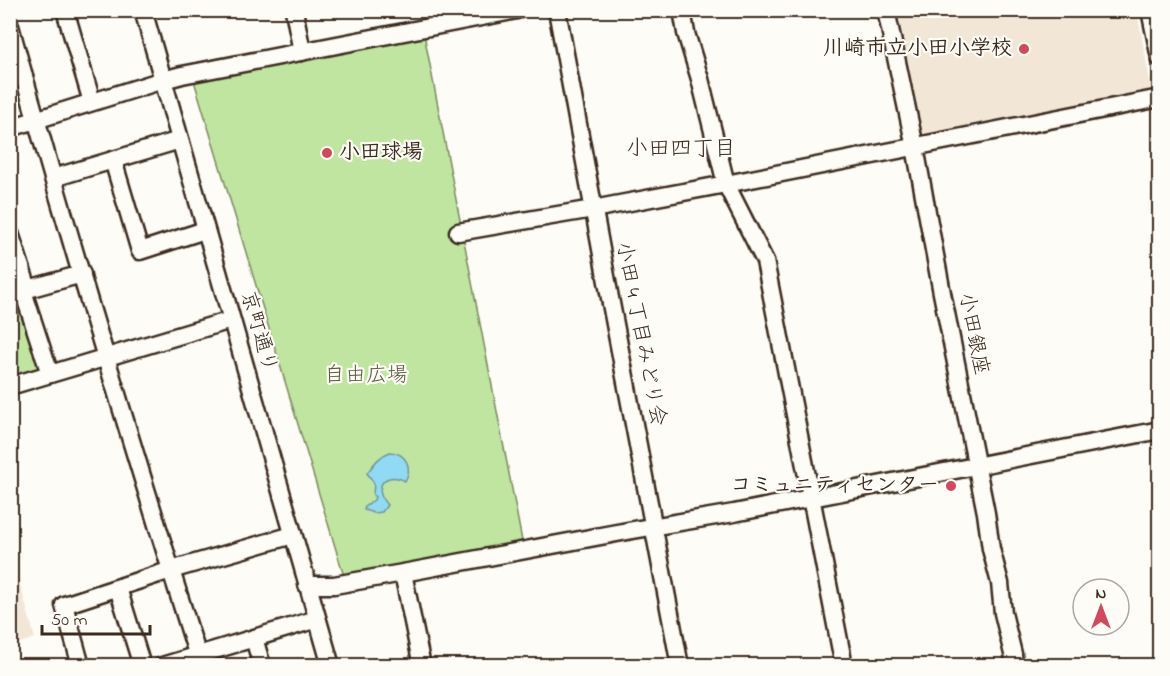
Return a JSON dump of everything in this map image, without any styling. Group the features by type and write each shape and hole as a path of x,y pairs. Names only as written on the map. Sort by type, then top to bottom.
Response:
{"street":[{"path":"65,10 92,102"},
{"name":"京町通り","path":"143,10 331,666"},
{"path":"294,10 302,52"},
{"path":"10,128 163,80 517,10"},
{"name":"小田 4 丁目みどり会","path":"557,10 680,666"},
{"path":"682,10 726,184 765,261 844,666"},
{"name":"小田銀座","path":"886,10 915,147 991,549 1000,582 1003,613 1014,666"},
{"path":"1150,10 1160,58"},
{"path":"10,26 16,64 36,120 199,660"},
{"path":"458,232 726,184 1160,98"},
{"path":"53,178 180,140"},
{"path":"113,160 140,251 206,230"},
{"path":"10,233 20,291 50,374"},
{"path":"20,291 82,274"},
{"path":"10,386 231,320"},
{"path":"307,585 334,585 734,513 1160,430"},
{"path":"81,666 64,606 171,570 293,535"},
{"path":"403,573 423,666"},
{"path":"118,588 142,666"},
{"path":"162,666 199,660 254,638 317,619"},
{"path":"254,638 262,666"}],"shaded area":[{"name":"川崎市立小田小学校","path":"897,11 1137,11 1151,87 1148,91 921,137"},
{"path":"11,552 35,638 10,646"}],"green space":[{"name":"自由広場","path":"424,34 523,546 349,577 343,573 195,84 198,76"},
{"path":"20,296 43,369 11,378 11,299"}],"water":[{"path":"390,452 404,458 408,466 405,481 398,478 386,479 382,482 381,493 387,505 382,512 374,513 364,510 365,506 375,497 373,495 374,483 367,473 374,463"}],"place":[{"name":"川崎市立小田小学校","path":"1024,49"},
{"name":"小田球場","path":"327,153"},
{"name":"コミュニティセンター","path":"951,486"}],"district":[{"name":"小田四丁目","path":"681,150"}]}
